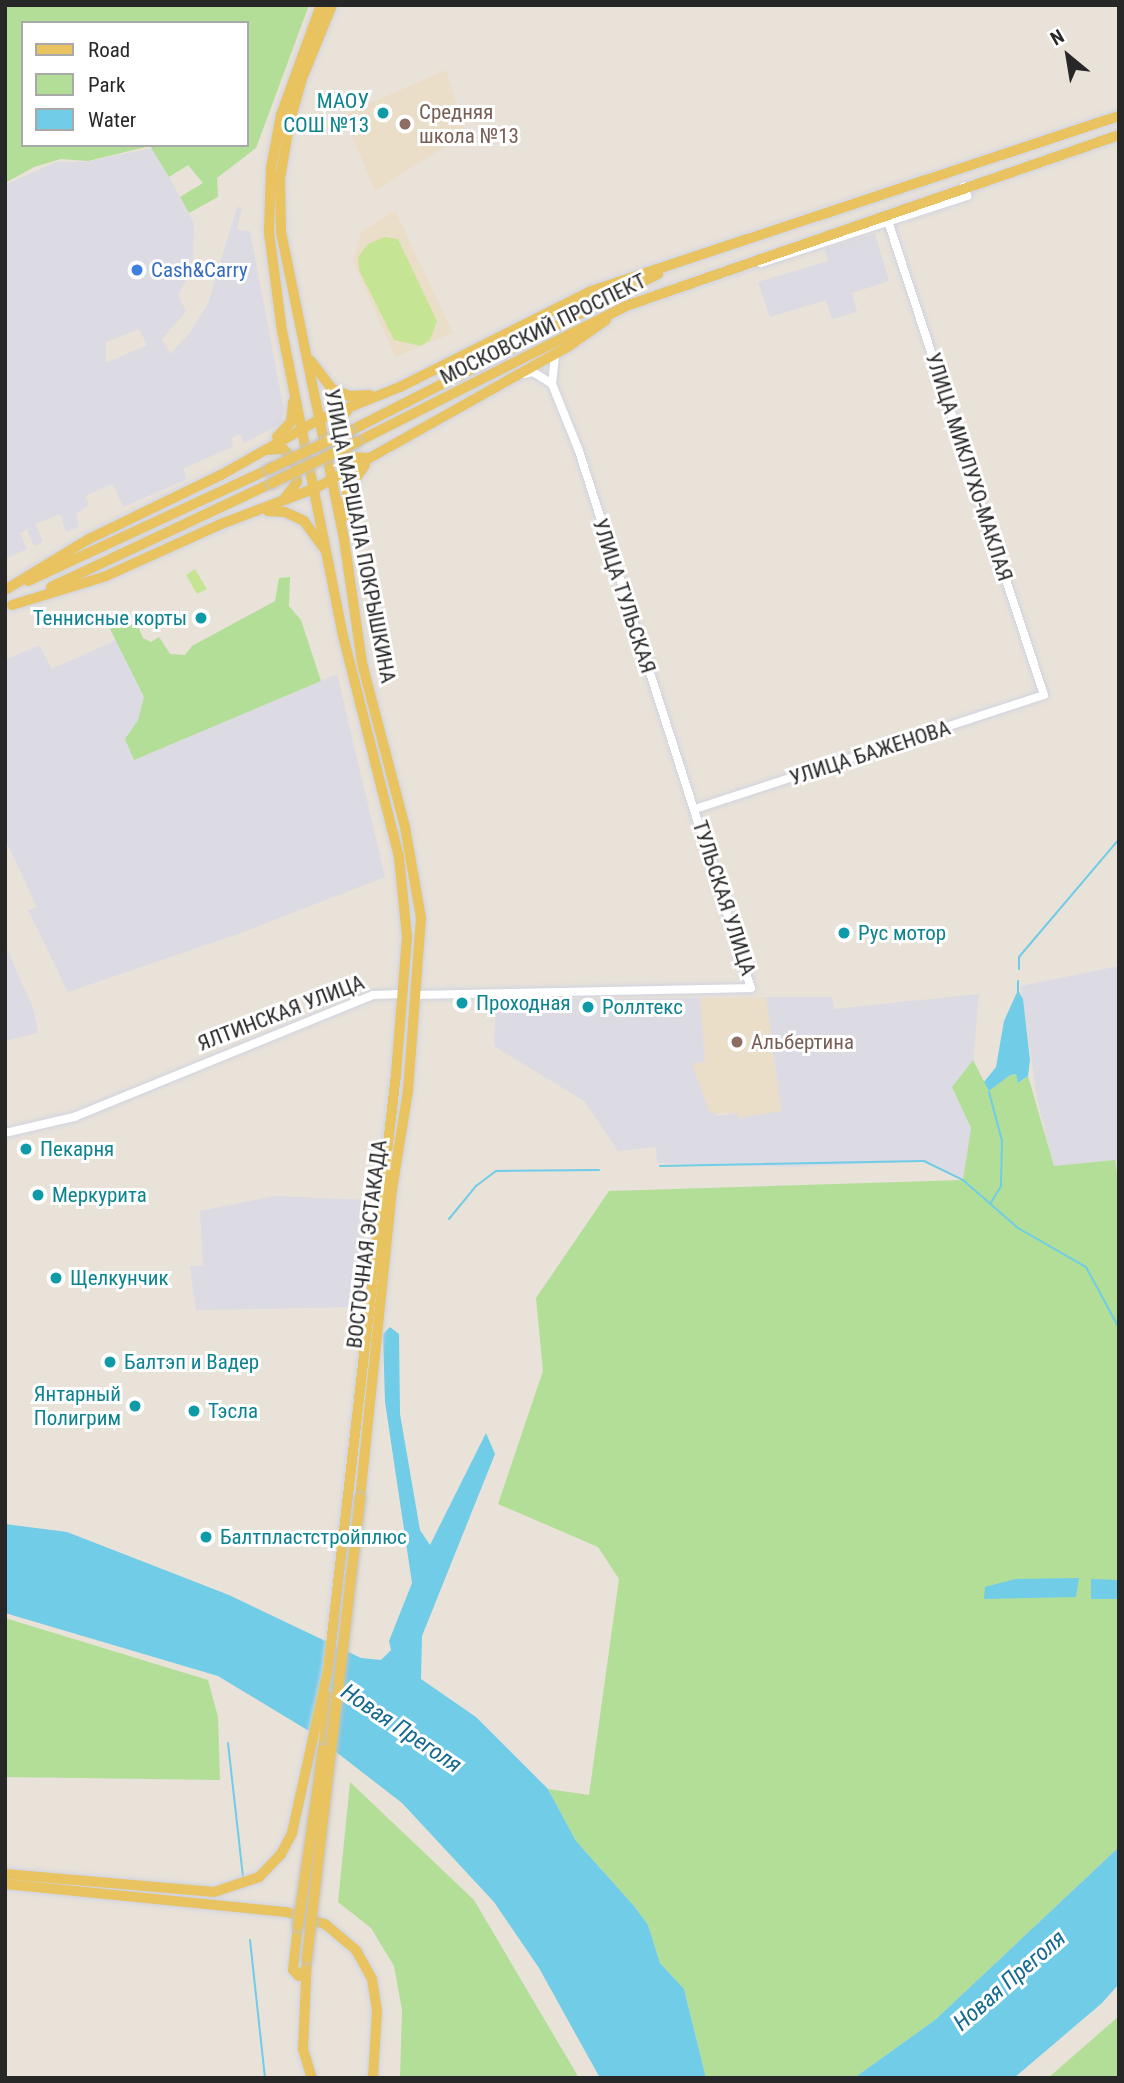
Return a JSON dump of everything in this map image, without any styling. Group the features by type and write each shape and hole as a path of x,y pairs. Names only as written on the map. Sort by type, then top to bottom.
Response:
{"main road":[{"name":"УЛИЦА МАРШАЛА ПОКРЫШКИНА","path":"321,5 284,101 271,177 271,255 292,380 316,488 343,636 399,857 407,917 402,994"},
{"name":"УЛИЦА МАРШАЛА ПОКРЫШКИНА","path":"332,5 300,85 281,179 282,245 338,505 362,663 416,884 421,918 418,995"},
{"path":"5,590 89,539 320,419 385,393 592,291 683,264 1119,116"},
{"name":"МОСКОВСКИЙ ПРОСПЕКТ","path":"9,606 357,442 620,309 745,262 887,219 1061,153 1119,135"},
{"path":"1055,137 1061,153"},
{"name":"МОСКОВСКИЙ ПРОСПЕКТ","path":"5,590 350,431 664,270"},
{"path":"9,606 106,576 247,514 332,481 555,354 620,309"},
{"path":"301,335 317,374 332,389 349,396 385,393"},
{"path":"261,451 290,422 292,380"},
{"path":"359,403 338,420 337,440 346,456 372,458"},
{"path":"261,451 282,448 294,460 297,484 279,503"},
{"path":"344,539 348,490 372,458"},
{"path":"247,514 277,510 296,516 313,530 330,559"},
{"name":"ЯЛТИНСКАЯ УЛИЦА","path":"402,994 418,995"},
{"name":"ВОСТОЧНАЯ ЭСТАКАДА","path":"328,1671 402,994"},
{"name":"ВОСТОЧНАЯ ЭСТАКАДА","path":"312,2078 304,2061 305,1969 418,995"},
{"path":"5,1874 162,1890 223,1891 259,1877 281,1854 295,1825 328,1671"},
{"path":"305,1969 299,1976 294,1974 294,1956 323,1751 328,1671"},
{"path":"5,1884 185,1905 297,1914 325,1924 347,1940 365,1964 375,1995 373,2078"}],"street":[{"path":"887,219 904,218 966,191"},
{"path":"896,240 904,218"},
{"name":"УЛИЦА МИКЛУХО-МАКЛАЯ","path":"887,219 1044,695"},
{"path":"518,375 533,372 552,384 555,354"},
{"name":"УЛИЦА ТУЛЬСКАЯ","path":"552,384 695,809"},
{"name":"УЛИЦА БАЖЕНОВА","path":"695,809 1044,695"},
{"name":"ТУЛЬСКАЯ УЛИЦА","path":"695,809 751,988"},
{"name":"ЯЛТИНСКАЯ УЛИЦА","path":"418,995 751,988"},
{"name":"ЯЛТИНСКАЯ УЛИЦА","path":"5,1133 74,1117 373,995 402,994"}],"shaded area":[{"name":"Средняя школа №13","path":"446,70 466,133 375,191 343,115"},
{"path":"153,148 194,223 193,268 178,295 186,311 162,339 170,354 189,334 208,304 237,207 242,208 237,230 250,231 284,411 280,424 244,443 241,434 236,435 231,439 233,447 183,468 187,479 123,507 113,484 85,496 89,505 76,514 79,527 66,532 60,514 35,524 43,542 34,546 27,530 20,533 27,549 5,559 5,185 56,162 85,162","holes":["139,329 147,345 106,363 106,342"]},
{"path":"395,210 453,333 395,357 353,261 361,232"},
{"path":"875,234 889,281 852,293 857,312 832,319 826,300 770,317 758,282 828,261 825,249"},
{"path":"116,640 144,697 138,720 125,739 134,760 337,674 385,877 238,934 68,992 28,910 37,907 5,839 5,660 39,645 52,669"},
{"path":"5,945 33,1008 38,1033 5,1041"},
{"path":"1119,966 1119,1185 1115,1160 1054,1167 1037,1099 1021,986"},
{"path":"979,994 973,1060 952,1087 971,1128 963,1180 924,1161 791,1167 657,1163 656,1147 618,1151 584,1101 494,1046 496,1000 700,998 705,1062 693,1064 717,1116 738,1113 739,1117 781,1111 766,997 832,997 834,1009"},
{"name":"Альбертина","path":"766,997 781,1111 739,1118 737,1113 710,1113 692,1064 705,1062 700,998"},
{"path":"275,1196 368,1200 356,1307 196,1310 190,1266 203,1266 200,1211"}],"green space":[{"path":"5,5 309,5 256,148 217,178 218,197 189,213 180,197 203,183 188,165 169,177 151,147 248,147 248,21 21,21 21,147 146,147 88,161 61,159 34,167 5,183"},
{"path":"385,237 398,239 437,321 430,340 421,346 394,340 359,270 358,257 368,244"},
{"path":"195,569 207,589 197,594 186,575"},
{"path":"290,577 289,606 301,620 321,681 134,760 125,739 138,720 144,697 110,629 129,621 138,626 143,638 151,642 159,637 170,654 185,655 192,646 275,601 279,578"},
{"path":"973,1060 989,1091 1009,1075 1016,1074 1019,1083 1028,1076 1054,1166 1115,1160 1119,1185 1119,1847 935,2020 854,2078 706,2078 684,1989 660,1963 648,1925 576,1841 548,1789 589,1795 619,1579 598,1547 498,1504 543,1371 536,1298 609,1191 963,1180 971,1128 952,1087"},
{"path":"5,1618 208,1680 218,1717 220,1780 5,1777"},
{"path":"350,1782 474,1900 579,2078 400,2078 402,2010 394,1966 371,1928 338,1902"},
{"path":"1119,2016 1119,2078 1048,2078"}],"water":[{"path":"1018,990 1023,999 1030,1060 1028,1076 1018,1083 1016,1074 1010,1075 989,1091 984,1082 996,1067 1004,1021"},
{"name":"Новая Преголя","path":"390,1327 399,1334 400,1414 420,1530 430,1545 486,1433 495,1454 422,1636 421,1679 476,1717 548,1789 576,1841 648,1925 660,1963 684,1989 706,2078 600,2078 539,1968 494,1902 402,1803 309,1731 218,1676 5,1613 5,1524 67,1532 229,1595 361,1658 381,1660 391,1650 389,1641 412,1583 385,1402 383,1334"},
{"path":"1079,1578 1076,1597 984,1599 985,1587 1015,1579"},
{"path":"1091,1579 1119,1580 1119,1599 1091,1599"},
{"name":"Новая Преголя","path":"1119,1847 1119,1984 1102,2003 1014,2078 854,2078 935,2020"}],"waterway":[{"path":"1019,969 1019,957 1119,839"},
{"path":"1018,981 1018,992"},
{"path":"989,1092 1002,1141 1001,1186 990,1204"},
{"path":"660,1166 924,1161 963,1180 1018,1228 1086,1267 1119,1328"},
{"path":"449,1219 476,1186 496,1171 599,1170"},
{"path":"228,1743 243,1877"},
{"path":"250,1940 265,2078"}],"place":[{"name":"МАОУ СОШ №13","path":"383,113"},
{"name":"Средняя школа №13","path":"405,124"},
{"name":"Cash&Carry","path":"137,270"},
{"name":"Теннисные корты","path":"201,618"},
{"name":"Рус мотор","path":"844,933"},
{"name":"Проходная","path":"462,1003"},
{"name":"Роллтекс","path":"588,1007"},
{"name":"Альбертина","path":"737,1042"},
{"name":"Пекарня","path":"26,1149"},
{"name":"Меркурита","path":"38,1195"},
{"name":"Щелкунчик","path":"56,1278"},
{"name":"Балтэп и Вадер","path":"110,1362"},
{"name":"Янтарный Полигрим","path":"135,1406"},
{"name":"Тэсла","path":"194,1411"},
{"name":"Балтпластстройплюс","path":"206,1537"}]}
